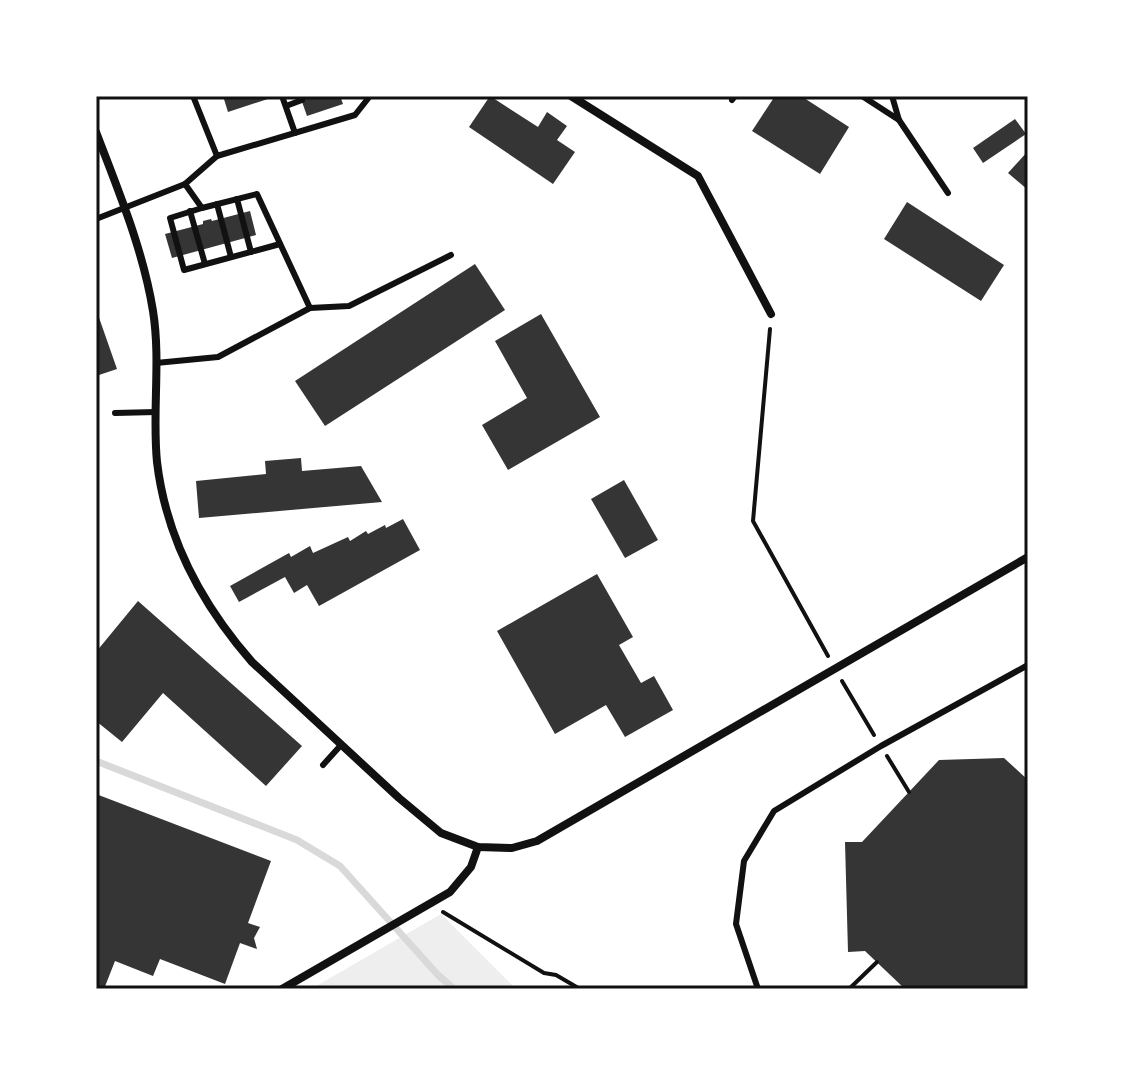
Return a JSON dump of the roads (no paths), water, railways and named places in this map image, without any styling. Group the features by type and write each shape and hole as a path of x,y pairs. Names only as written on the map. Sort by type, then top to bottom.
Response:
{"street":[{"path":"571,96 698,176 771,314"},
{"path":"96,132 146,272 154,315 157,463 168,513 182,553 204,599 252,662 424,820 458,841 478,847 512,848 537,841 1028,557"},
{"path":"282,989 430,905 461,882 471,867 478,847"}],"lane":[{"path":"193,96 217,156"},
{"path":"282,96 295,133"},
{"path":"862,96 899,120"},
{"path":"892,96 899,120 948,193"},
{"path":"96,219 185,184 217,156 355,115 370,97"},
{"path":"286,106 302,100"},
{"path":"185,184 202,208"},
{"path":"280,244 184,270 170,218 257,194 310,308"},
{"path":"237,199 251,252"},
{"path":"217,204 231,257"},
{"path":"190,211 205,264"},
{"path":"156,363 218,357 310,308 349,306 451,255"},
{"path":"115,413 156,412"},
{"path":"758,989 736,924 744,861 774,811 881,746 1028,665"},
{"path":"323,765 341,745"}],"waterway":[{"path":"96,761 297,840 340,866 454,989"}]}
